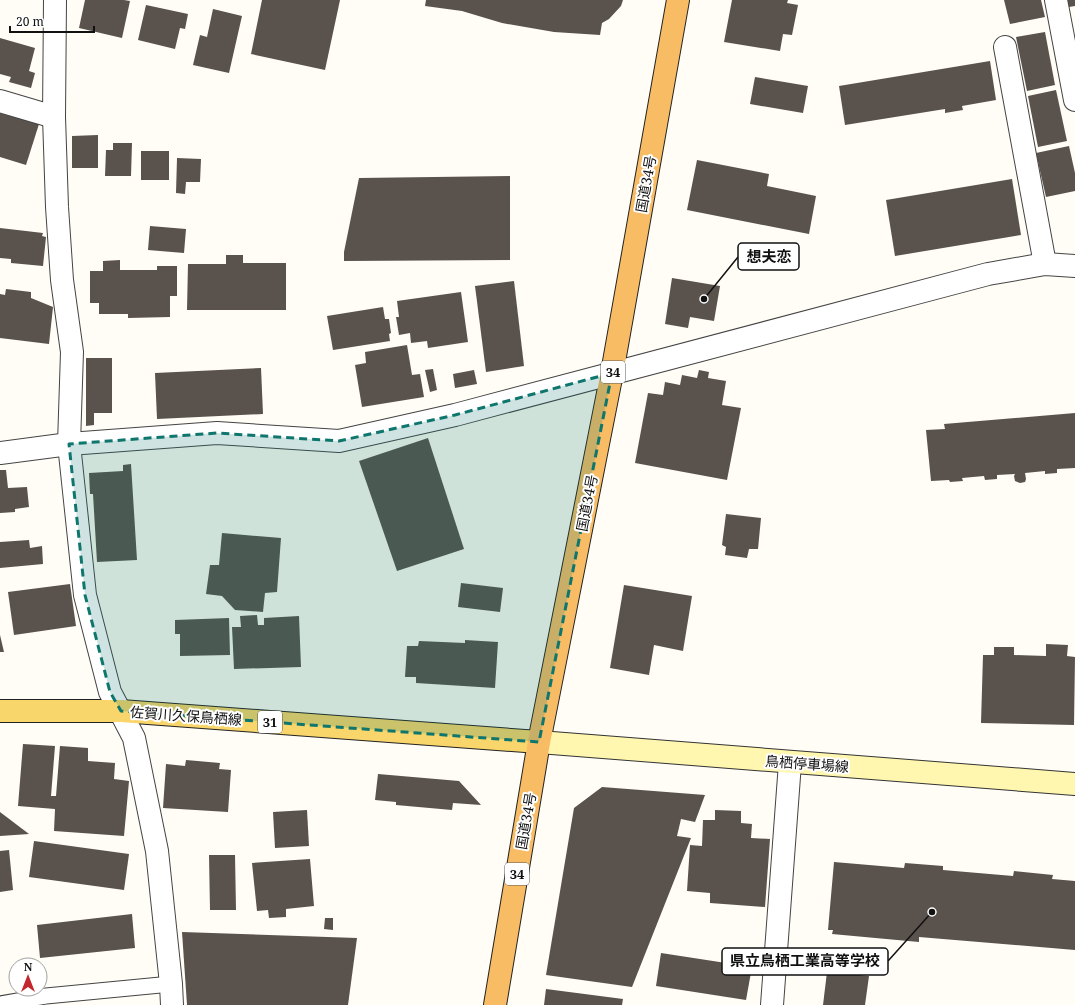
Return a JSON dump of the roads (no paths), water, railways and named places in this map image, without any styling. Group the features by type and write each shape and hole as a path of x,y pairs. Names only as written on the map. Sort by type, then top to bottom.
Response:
{"highway":[{"name":"国道34号","path":"495,1005 539,742 612,373 678,0"}],"main road":[{"name":"佐賀川久保鳥栖線","path":"0,711 121,711 539,742"},
{"name":"鳥栖停車場線","path":"539,742 790,763 1075,784"}],"street":[{"path":"54,0 54,117 57,206 62,280 72,352 70,444 85,594 110,692 134,738 157,851 172,995"},
{"path":"1056,0 1075,100"},
{"path":"1004,47 1045,264"},
{"path":"0,101 54,117"},
{"path":"0,452 70,444 217,433 338,441 455,415 988,274 1045,264 1075,266"},
{"path":"772,1005 790,763"}],"lane":[{"path":"0,1004 46,996 172,995"}],"place":[{"name":"想夫恋","path":"704,299"},
{"name":"県立鳥栖工業高等学校","path":"932,912"}]}
